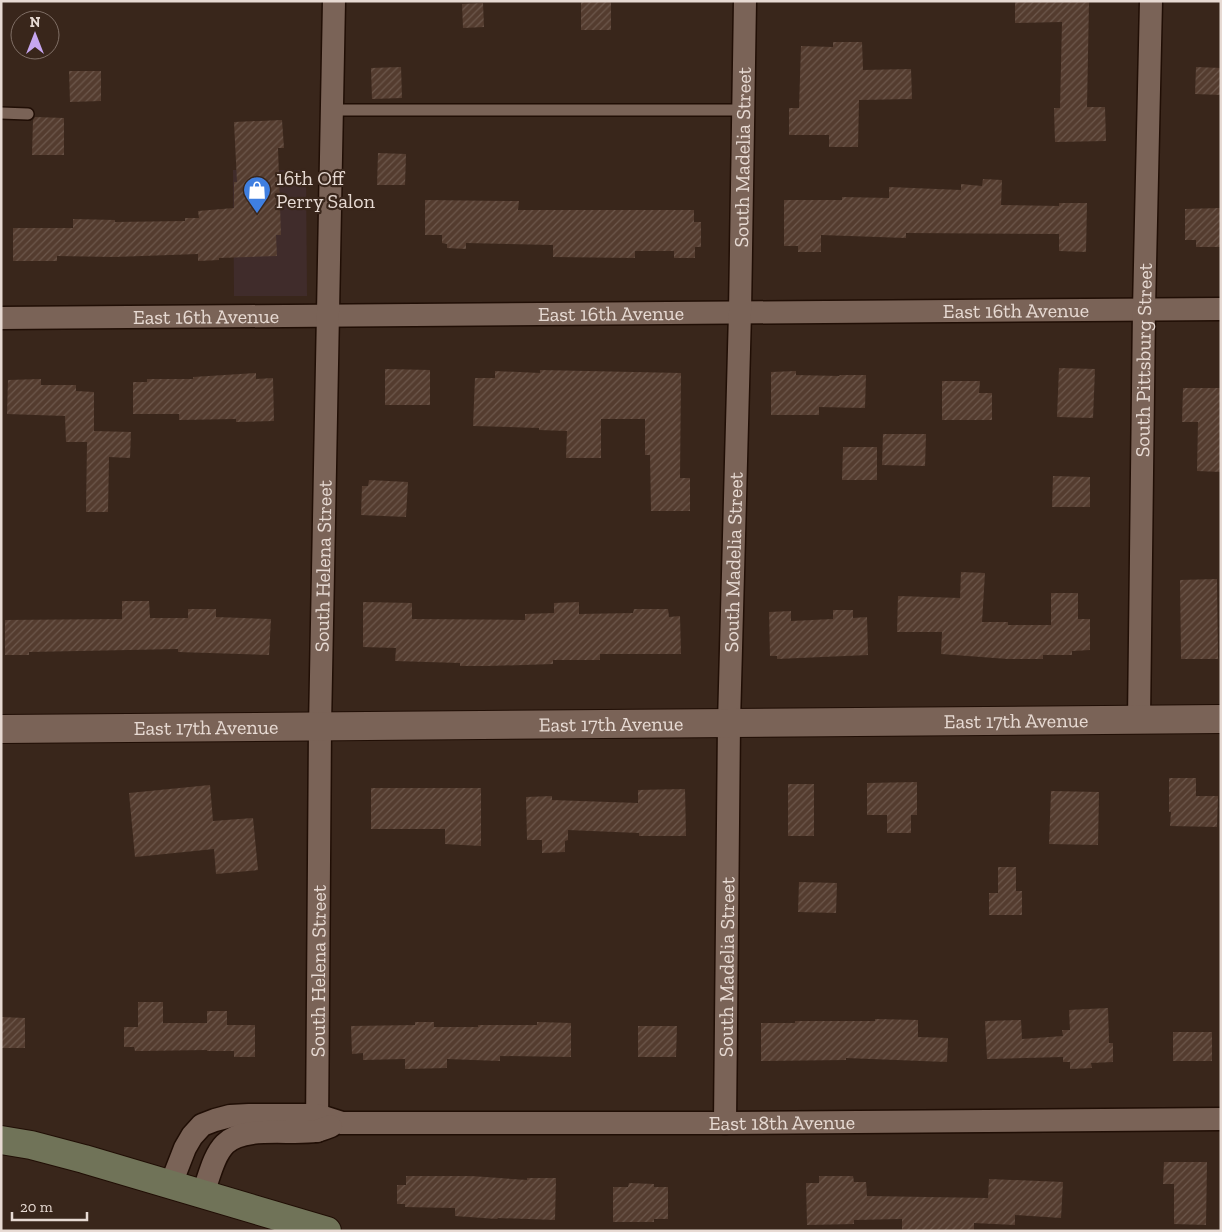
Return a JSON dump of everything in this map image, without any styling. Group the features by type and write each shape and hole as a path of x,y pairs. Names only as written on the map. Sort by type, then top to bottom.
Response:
{"main road":[{"path":"1,1140 66,1154 328,1231"}],"street":[{"name":"South Helena Street","path":"317,1123 320,727 334,1"},
{"name":"South Madelia Street","path":"725,1123 729,723 740,312 745,1"},
{"name":"South Pittsburg Street","path":"1139,720 1144,309 1151,1"},
{"name":"East 16th Avenue","path":"1,318 1221,309"},
{"name":"East 17th Avenue","path":"1,729 1221,719"},
{"name":"East 18th Avenue","path":"171,1184 184,1148 202,1125 230,1116 317,1123"},
{"name":"East 18th Avenue","path":"203,1194 216,1158 225,1144 235,1137 317,1123 725,1123 1221,1119"}],"lane":[{"path":"331,110 743,110"},
{"path":"1,113 28,114"}],"shaded area":[{"path":"233,170 306,170 307,296 234,296"}],"building":[{"path":"581,1 611,1 611,30 581,30"},
{"path":"1015,1 1089,1 1087,107 1105,107 1106,141 1055,142 1054,108 1060,108 1062,22 1015,23"},
{"path":"483,3 484,27 463,28 462,4"},
{"path":"833,42 862,42 863,70 911,69 912,99 859,100 858,147 829,147 829,135 789,135 789,108 799,108 801,46 833,47"},
{"path":"401,67 402,98 372,99 371,68"},
{"path":"1196,67 1221,68 1221,95 1195,94"},
{"path":"69,71 101,71 101,101 70,102"},
{"path":"35,117 64,118 64,155 32,155 33,120"},
{"path":"282,120 284,148 278,148 281,235 276,235 277,256 219,258 219,260 198,261 198,254 114,257 57,256 57,261 13,261 13,228 73,228 73,219 115,220 115,222 185,221 185,218 199,218 198,211 234,208 234,182 237,182 234,122"},
{"path":"378,153 406,154 405,185 377,185"},
{"path":"983,179 1002,180 1001,205 1059,206 1059,203 1087,203 1086,252 1059,251 1059,234 906,233 906,238 821,235 821,252 798,252 798,246 784,246 784,200 842,200 842,197 889,198 889,187 961,190 961,184 982,186"},
{"path":"425,200 519,201 518,210 694,210 694,222 701,222 701,247 695,247 695,258 674,258 674,251 635,251 635,258 553,257 553,245 466,243 466,249 447,248 447,244 442,243 442,235 425,235"},
{"path":"1220,208 1220,247 1196,247 1196,240 1185,240 1185,209"},
{"path":"1059,368 1095,369 1093,418 1057,417"},
{"path":"385,369 430,370 430,405 385,405"},
{"path":"540,370 681,373 680,478 690,478 690,511 651,511 650,455 645,455 645,419 601,419 601,458 566,458 567,431 539,430 539,428 473,426 475,378 495,378 495,371 540,373"},
{"path":"796,371 796,375 866,375 865,408 819,407 819,415 771,415 771,372"},
{"path":"256,373 256,379 273,378 274,421 236,422 236,419 179,420 179,414 133,414 133,382 147,382 147,379 193,379 193,377"},
{"path":"41,379 41,385 76,385 76,391 94,392 94,431 131,432 130,458 109,457 108,512 86,512 87,442 66,442 65,416 7,414 8,380"},
{"path":"942,381 980,381 979,393 992,393 992,420 942,420"},
{"path":"1183,388 1221,388 1221,472 1197,471 1198,422 1182,422"},
{"path":"883,434 926,434 925,466 882,465"},
{"path":"843,447 877,447 877,480 842,480"},
{"path":"1053,476 1090,477 1090,507 1052,507"},
{"path":"369,480 408,482 406,517 361,515 362,486 368,486"},
{"path":"961,572 985,573 982,622 1008,622 1008,625 1051,625 1051,593 1078,593 1078,619 1090,619 1090,650 1072,651 1072,655 1043,655 1043,659 1008,659 941,654 942,632 897,632 898,596 960,598"},
{"path":"1217,579 1218,659 1181,659 1180,580"},
{"path":"122,601 149,601 150,618 188,618 188,609 216,609 216,617 271,619 269,655 178,652 178,649 29,652 29,655 5,655 5,620 122,619"},
{"path":"363,602 412,603 412,619 525,620 525,614 554,613 554,603 579,602 579,614 633,613 634,609 668,609 669,617 680,616 681,654 600,654 600,660 553,660 553,664 488,666 460,666 460,663 395,661 396,648 363,647"},
{"path":"833,610 853,610 853,618 867,617 868,655 777,659 777,656 770,656 769,612 791,611 791,621 833,619"},
{"path":"1169,778 1196,778 1196,796 1218,796 1217,827 1170,826"},
{"path":"917,782 917,815 911,815 911,833 887,833 887,815 867,815 867,783"},
{"path":"788,784 814,784 814,836 788,836"},
{"path":"210,785 213,821 253,818 258,870 216,874 214,849 135,857 129,793"},
{"path":"371,788 481,788 481,846 445,844 445,829 371,829"},
{"path":"685,789 686,836 639,836 639,833 568,830 565,852 542,853 542,840 527,840 526,797 552,796 552,800 638,803 638,790"},
{"path":"1051,791 1099,792 1098,845 1049,844"},
{"path":"998,867 1016,867 1016,891 1022,891 1022,915 989,915 989,893 998,893"},
{"path":"799,882 837,883 836,913 798,912"},
{"path":"138,1002 163,1002 163,1023 207,1023 207,1011 227,1011 227,1025 255,1025 255,1057 234,1057 234,1051 135,1051 134,1047 124,1047 124,1027 138,1027"},
{"path":"1108,1008 1109,1043 1113,1043 1113,1062 1091,1063 1092,1068 1070,1069 1070,1062 1063,1062 1063,1057 987,1059 985,1021 1021,1020 1022,1039 1063,1036 1062,1030 1070,1030 1069,1010"},
{"path":"1,1017 25,1018 25,1048 1,1048"},
{"path":"875,1019 918,1020 918,1037 948,1038 947,1062 846,1058 846,1060 761,1061 761,1023 875,1021"},
{"path":"415,1022 434,1022 434,1027 537,1025 537,1022 571,1023 571,1057 500,1056 500,1061 447,1059 447,1068 405,1069 405,1059 363,1060 363,1053 352,1054 351,1026 415,1025"},
{"path":"638,1026 677,1026 676,1057 638,1057"},
{"path":"1173,1032 1212,1032 1212,1061 1173,1061"},
{"path":"1164,1162 1207,1162 1206,1225 1174,1224 1174,1184 1163,1184"},
{"path":"406,1176 471,1176 527,1180 527,1178 556,1178 555,1220 455,1216 455,1208 405,1207 405,1204 397,1204 397,1185 406,1185"},
{"path":"819,1176 853,1176 854,1182 866,1182 867,1196 988,1198 989,1179 1063,1182 1061,1218 1015,1215 1015,1225 974,1223 974,1231 902,1230 902,1219 854,1220 854,1224 807,1225 806,1183 819,1183"},
{"path":"629,1183 654,1184 654,1187 668,1187 668,1219 654,1219 654,1222 613,1222 613,1187 628,1187"}],"place":[{"name":"16th Off Perry Salon","path":"257,214"}]}
